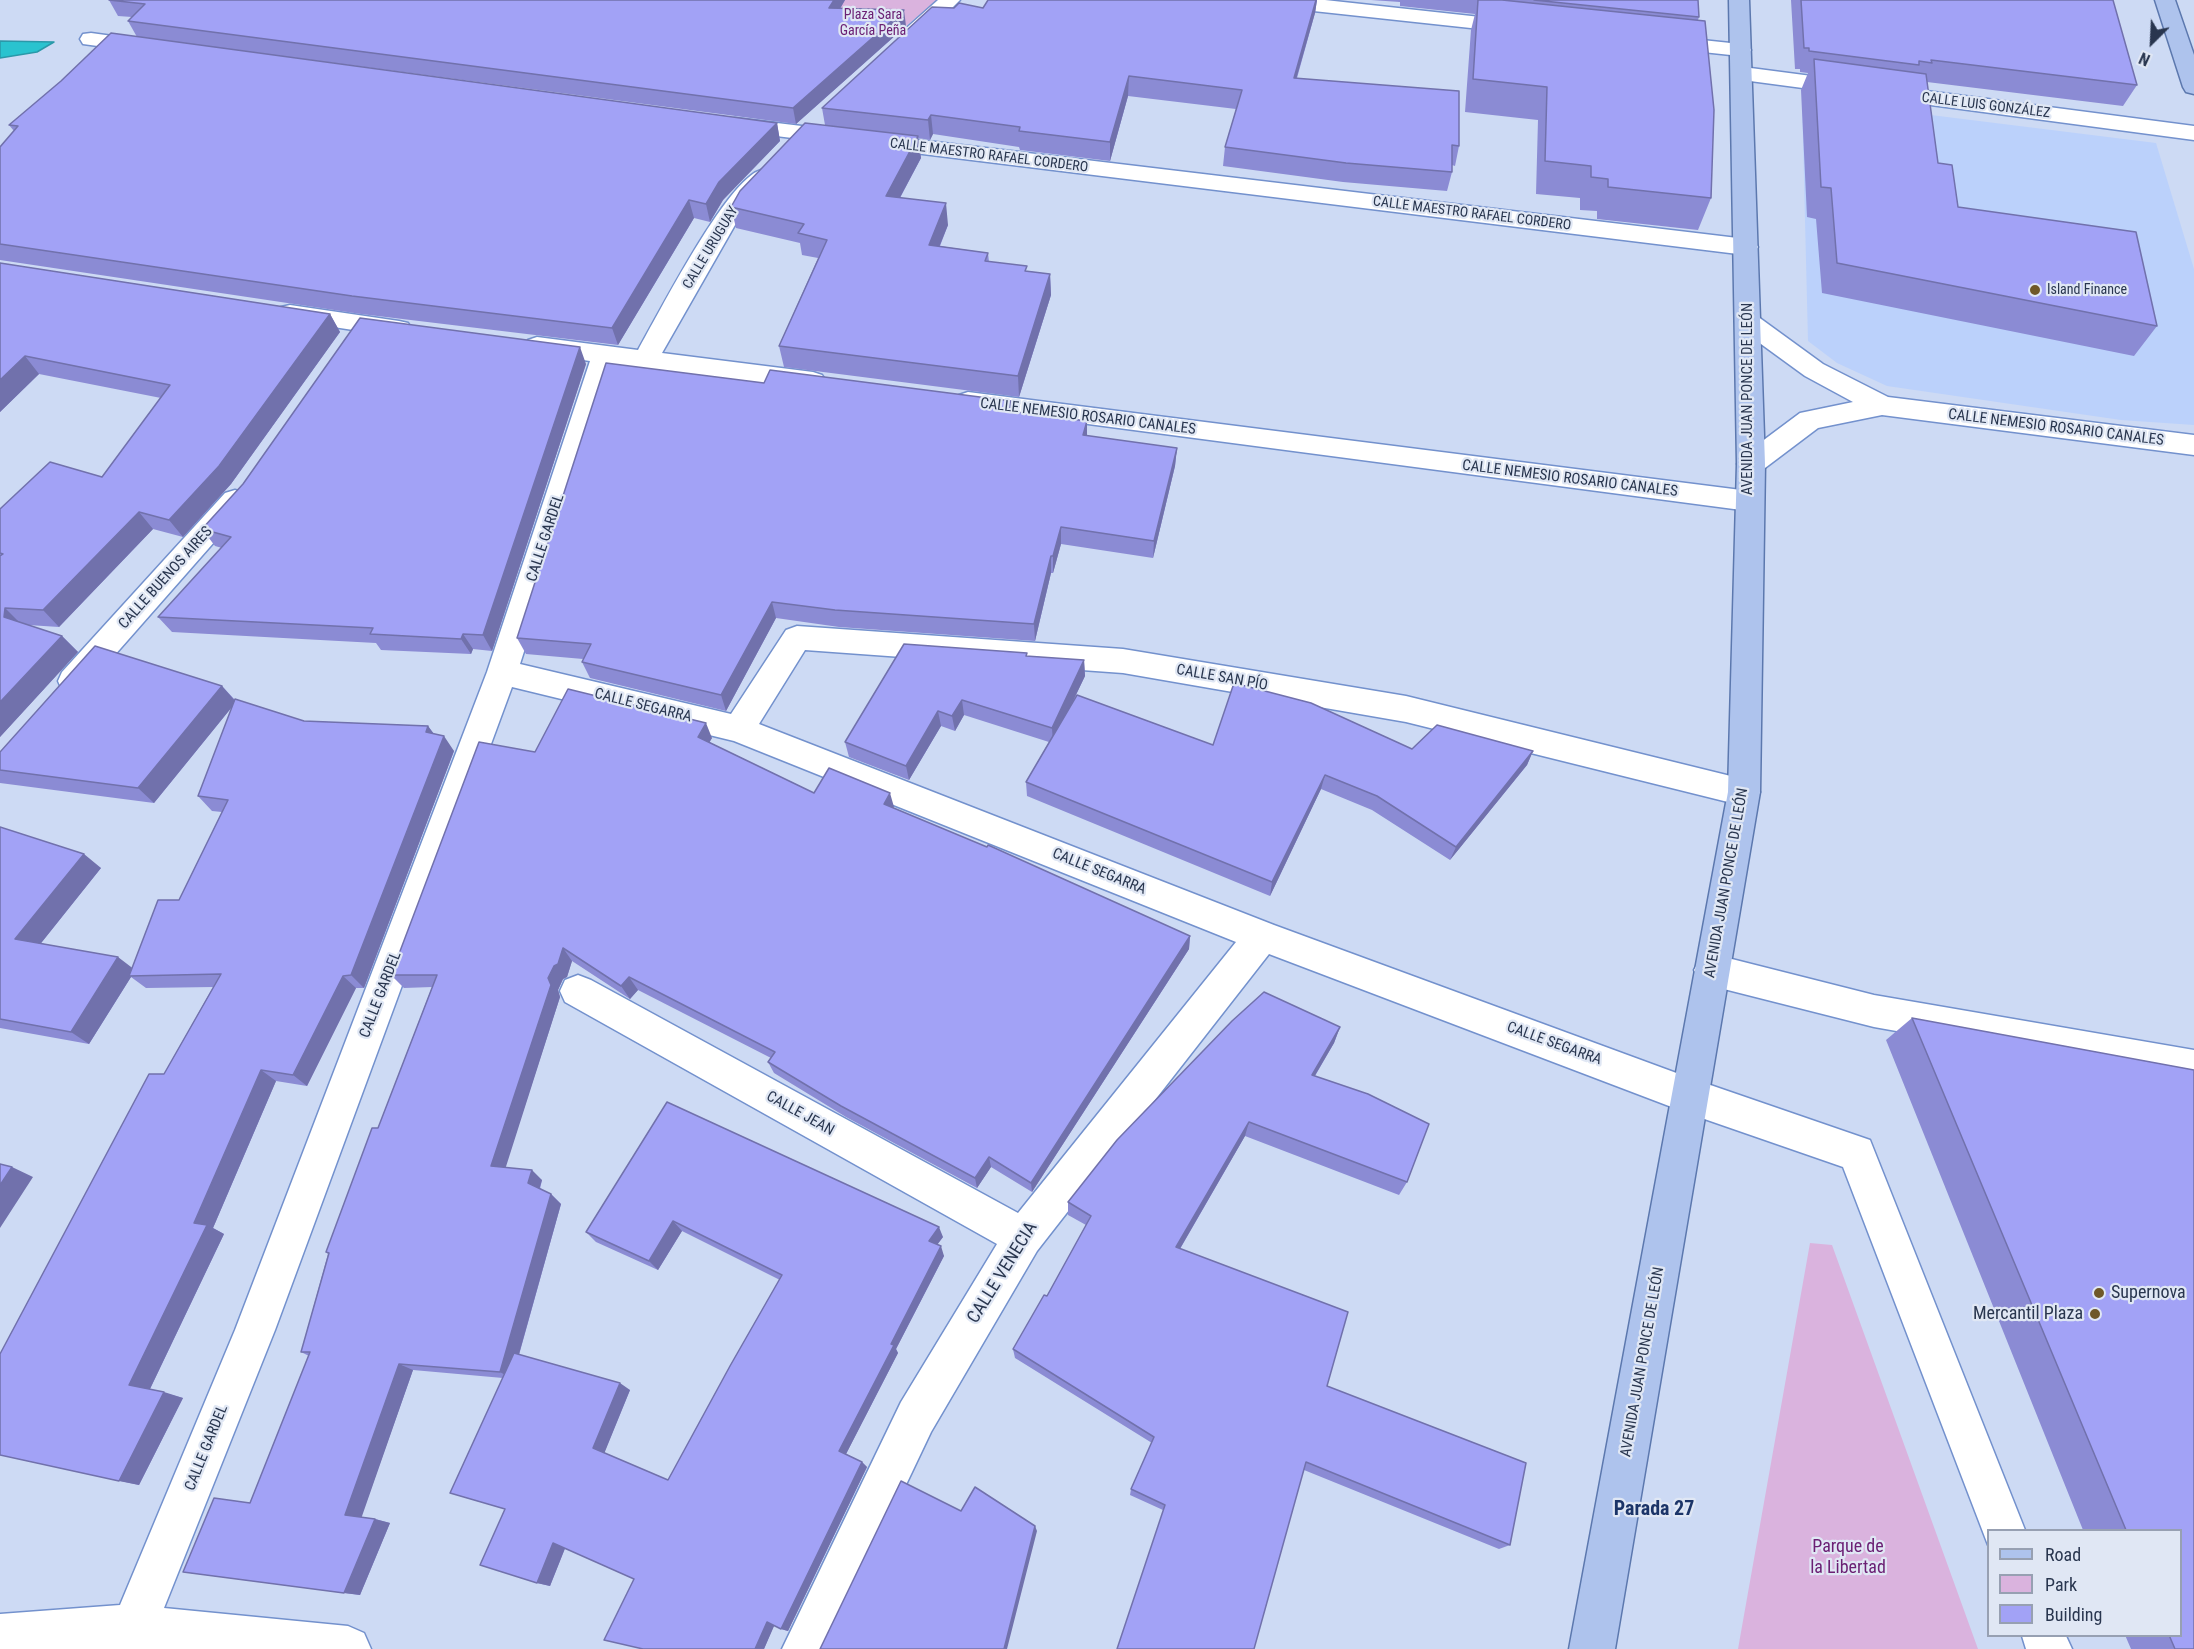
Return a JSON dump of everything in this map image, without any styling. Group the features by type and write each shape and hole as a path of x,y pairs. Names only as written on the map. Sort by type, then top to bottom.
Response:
{"main road":[{"name":"AVENIDA JUAN PONCE DE LEÓN","path":"1592,1649 1744,792 1751,464 1743,74 1739,0"},
{"path":"2165,0 2194,87"}],"street":[{"path":"889,55 950,0"},
{"path":"1267,0 1539,29"},
{"path":"91,39 174,50"},
{"path":"1646,40 1740,50"},
{"name":"CALLE LUIS GONZÁLEZ","path":"1743,74 2194,133"},
{"name":"CALLE URUGUAY","path":"645,360 733,207 789,147 828,110"},
{"name":"CALLE MAESTRO RAFAEL CORDERO","path":"719,123 789,147 1746,248"},
{"path":"267,310 419,331"},
{"name":"CALLE NEMESIO ROSARIO CANALES","path":"1748,322 1814,370 1882,406"},
{"path":"341,352 361,324"},
{"path":"512,343 835,384"},
{"name":"CALLE GARDEL","path":"134,1627 255,1330 502,672 605,354"},
{"name":"CALLE NEMESIO ROSARIO CANALES","path":"942,398 1749,501"},
{"name":"CALLE NEMESIO ROSARIO CANALES","path":"1751,464 1810,420 1882,406 2194,445"},
{"name":"CALLE BUENOS AIRES","path":"55,701 249,482"},
{"name":"CALLE SAN PÍO","path":"739,729 797,638 1123,661 1406,709 1744,792"},
{"name":"CALLE SEGARRA","path":"502,672 739,729 1262,936 1690,1096 1857,1153 2003,1529"},
{"name":"CALLE VENECIA","path":"805,1649 916,1417 1023,1237 1262,936"},
{"path":"1712,970 1874,1011 2194,1068"},
{"name":"CALLE JEAN","path":"578,991 1023,1237"},
{"path":"0,1636 134,1627 348,1649"}],"shaded area":[{"path":"0,41 54,42 37,52 0,58"},
{"path":"1802,99 2156,143 2194,269 2194,425 2121,420 1887,386 1837,363 1808,341"}],"green space":[{"name":"Plaza Sara García Peña","path":"764,0 937,0 880,48"},
{"name":"Parque de la Libertad","path":"1810,1243 1832,1245 1978,1649 1738,1649"}],"building":[{"path":"109,0 834,0 829,8 904,10 793,108 128,21 145,4"},
{"path":"988,0 1316,0 1294,78 1459,91 1459,146 1452,145 1452,172 1346,163 1225,147 1242,90 1129,76 1110,142 1019,131 1020,127 931,115 928,120 822,108 932,7 954,8 959,3 983,8"},
{"path":"1478,0 1502,0 1705,21 1714,110 1711,198 1608,187 1608,179 1591,177 1591,166 1545,161 1547,87 1473,79"},
{"path":"1534,0 1698,0 1699,17"},
{"path":"1801,0 2113,0 2137,85 1931,60 1932,63 1919,61 1919,65 1809,51 1809,48 1804,48"},
{"path":"111,33 777,123 719,182 706,204 689,200 612,328 352,296 0,244 0,147 18,126 9,125 61,81"},
{"path":"1814,59 1926,74 1938,163 1952,165 1958,207 2136,232 2157,326 1837,263 1831,188 1821,187"},
{"path":"805,123 918,136 886,196 946,203 929,245 988,253 985,261 1027,266 1025,271 1050,274 1018,376 779,346 827,240 798,233 804,224 731,207 740,191"},
{"path":"0,263 330,314 219,466 169,520 139,512 43,610 5,608 4,617 62,636 0,702 0,556 3,554 0,553 0,509 50,462 102,477 170,385 25,356 0,380"},
{"path":"360,318 580,347 483,635 463,634 461,639 370,634 373,628 158,617 231,537 202,529 243,484"},
{"path":"606,363 764,383 770,370 1011,401 1008,411 1087,421 1083,435 1177,448 1154,541 1061,527 1053,556 1051,556 1034,624 835,610 772,602 721,695 582,662 591,644 517,638"},
{"path":"904,644 1027,653 1026,656 1084,660 1052,728 962,700 952,716 938,711 906,766 845,742"},
{"path":"95,646 222,686 138,788 0,770 0,752"},
{"path":"1234,683 1311,703 1412,749 1437,725 1533,751 1456,847 1377,796 1325,775 1272,882 1026,782 1077,695 1213,745"},
{"path":"568,689 706,723 698,737 814,793 829,768 890,793 884,804 987,847 988,845 1190,936 1031,1183 989,1157 975,1178 841,1106 768,1062 775,1052 629,977 621,986 563,948 558,964 554,966 548,978 551,985 491,1166 532,1170 528,1183 551,1194 500,1372 399,1364 345,1515 375,1519 344,1593 183,1572 214,1498 250,1503 310,1352 301,1352 329,1253 326,1252 372,1128 378,1128 437,975 391,975 479,742 535,752"},
{"path":"235,699 304,721 428,726 426,732 444,736 351,975 343,976 293,1075 261,1070 194,1223 207,1225 129,1385 164,1392 119,1481 0,1455 0,1354 149,1074 164,1074 221,974 129,976 158,900 179,900 228,800 198,796"},
{"path":"0,827 84,854 15,939 118,957 71,1032 0,1019"},
{"path":"1264,992 1340,1027 1312,1075 1368,1094 1429,1124 1407,1182 1249,1122 1176,1247 1348,1312 1327,1386 1526,1463 1510,1545 1306,1462 1254,1649 1117,1649 1165,1505 1131,1489 1154,1437 1013,1349 1044,1295 1047,1296 1091,1216 1068,1202 1117,1140 1232,1021"},
{"name":"Mercantil Plaza","path":"1912,1018 2194,1070 2194,1649 2175,1649 2170,1637 2182,1637 2182,1529 2126,1529"},
{"path":"667,1102 939,1227 929,1241 941,1246 891,1344 894,1345 839,1451 862,1462 781,1629 767,1622 755,1649 643,1649 604,1640 634,1579 553,1543 537,1583 480,1565 505,1509 450,1493 514,1353 620,1383 593,1448 668,1480 782,1275 673,1221 649,1261 586,1232"},
{"path":"0,1164 12,1167 0,1185"},
{"path":"901,1481 961,1511 975,1487 1035,1526 1004,1649 820,1649"}],"place":[{"name":"Island Finance","path":"2035,290"},
{"name":"Supernova","path":"2099,1293"},
{"name":"Mercantil Plaza","path":"2095,1314"}],"district":[{"name":"Parada 27","path":"1654,1510"}]}
